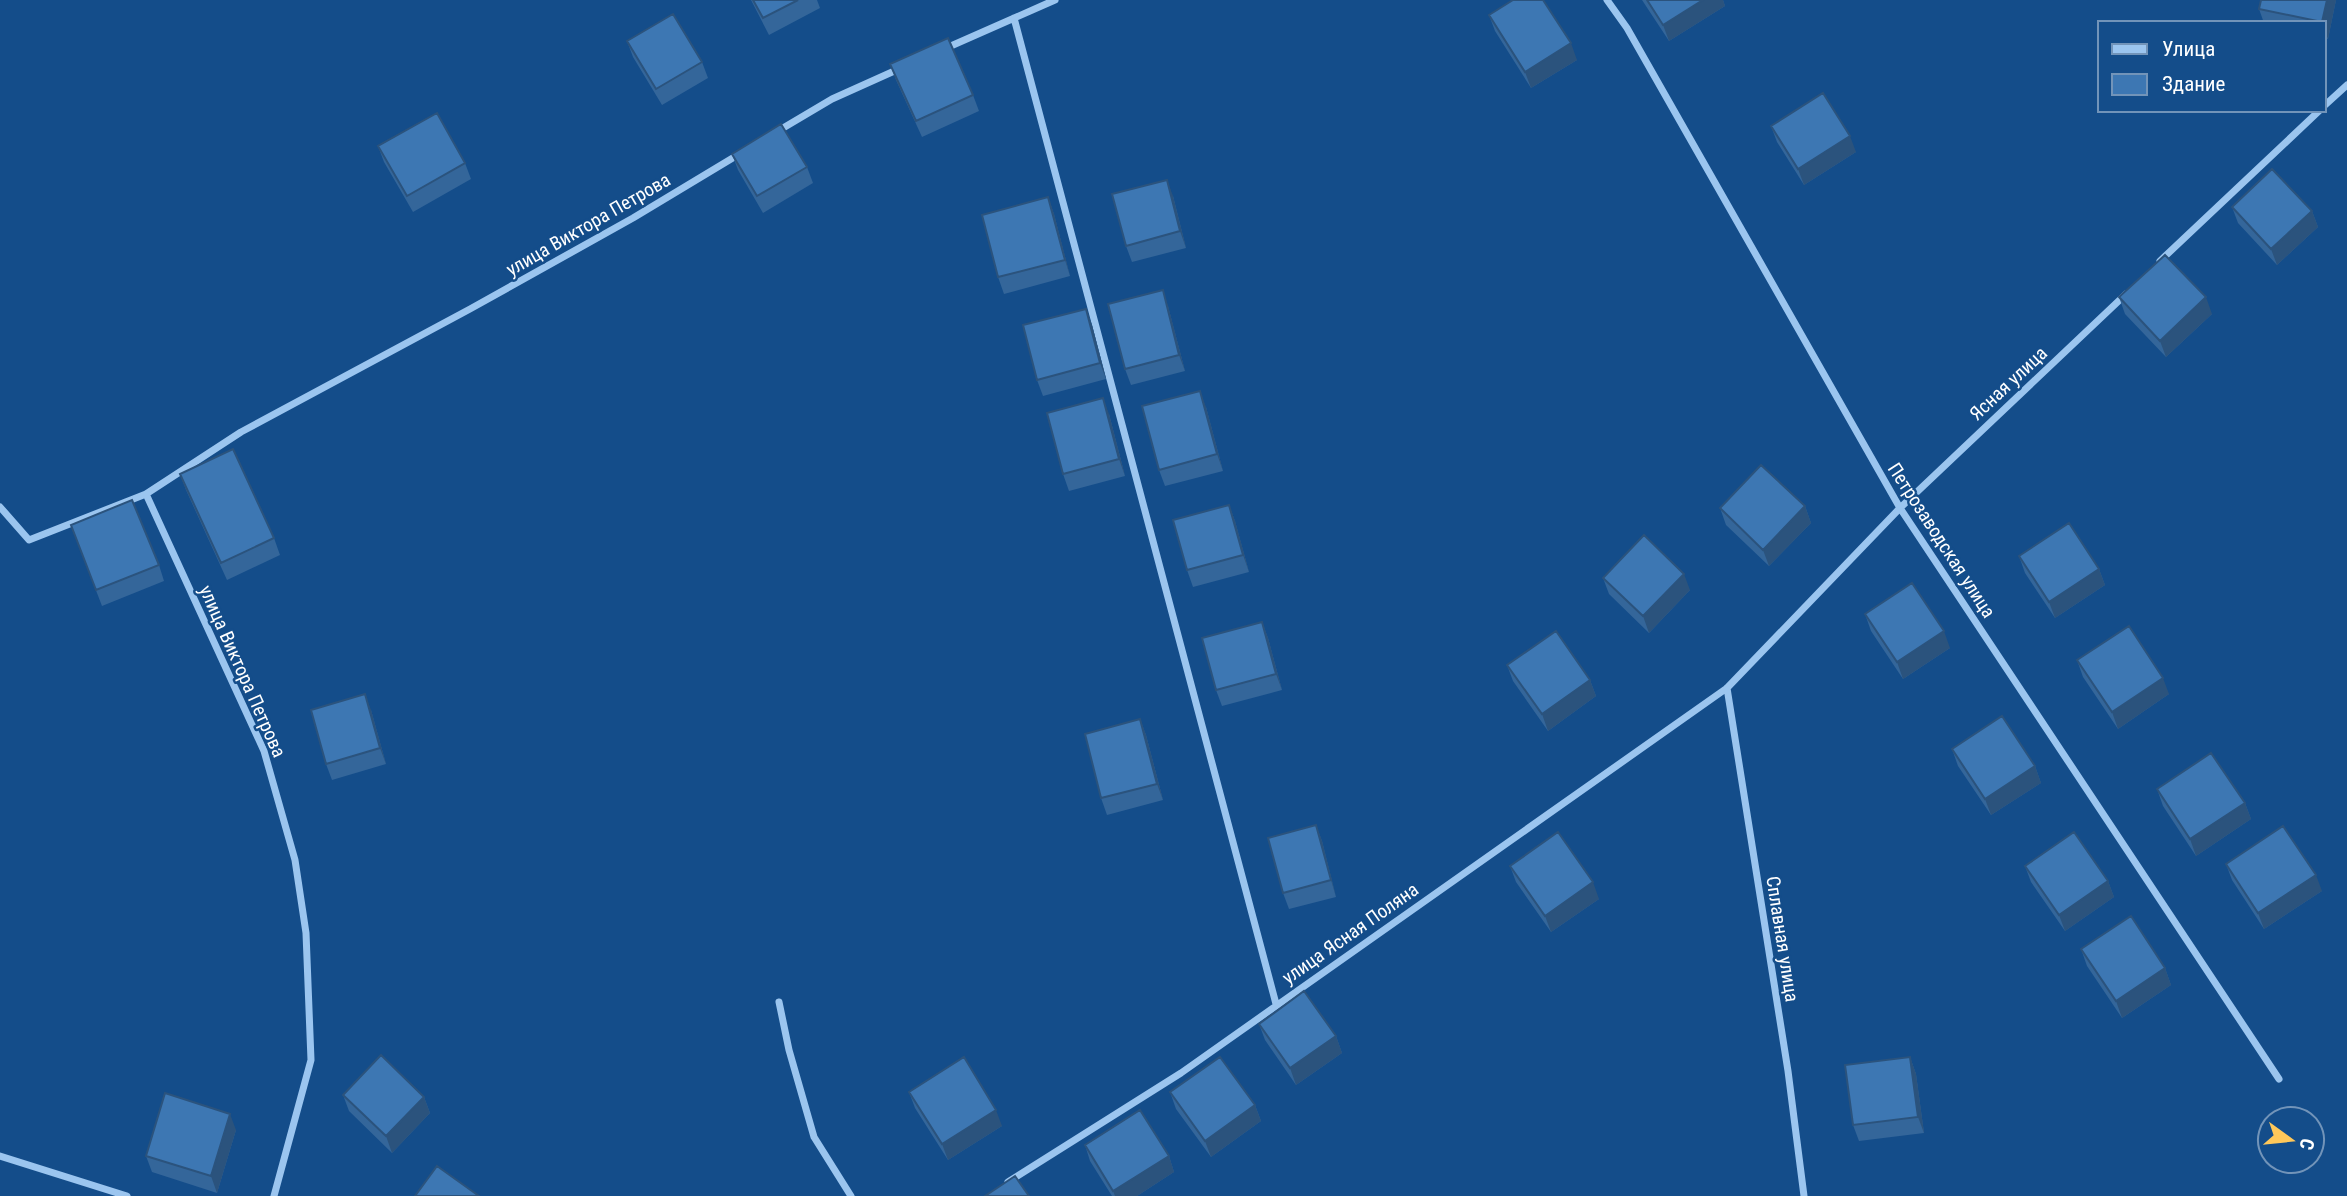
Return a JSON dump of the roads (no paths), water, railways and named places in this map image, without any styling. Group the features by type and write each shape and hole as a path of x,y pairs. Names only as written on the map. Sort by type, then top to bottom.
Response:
{"street":[{"path":"941,51 1055,0"},
{"name":"Петрозаводская улица","path":"1607,0 1627,29 1900,508 2279,1079"},
{"path":"1014,18 1276,1004"},
{"path":"773,134 832,99 905,67"},
{"path":"2326,104 2347,85"},
{"path":"2150,271 2318,112"},
{"name":"улица Виктора Петрова","path":"0,507 29,540 146,494 241,432 470,309 633,218 750,148"},
{"name":"Ясная улица","path":"1727,688 1900,508 2130,290"},
{"name":"улица Виктора Петрова","path":"146,494 264,751 295,860 306,933 311,1060 274,1196"},
{"name":"улица Ясная Поляна","path":"997,1189 1181,1073 1727,688"},
{"name":"Сплавная улица","path":"1727,688 1788,1071 1804,1196"},
{"path":"779,1002 789,1050 814,1137 851,1196"},
{"path":"0,1156 127,1196"}]}
